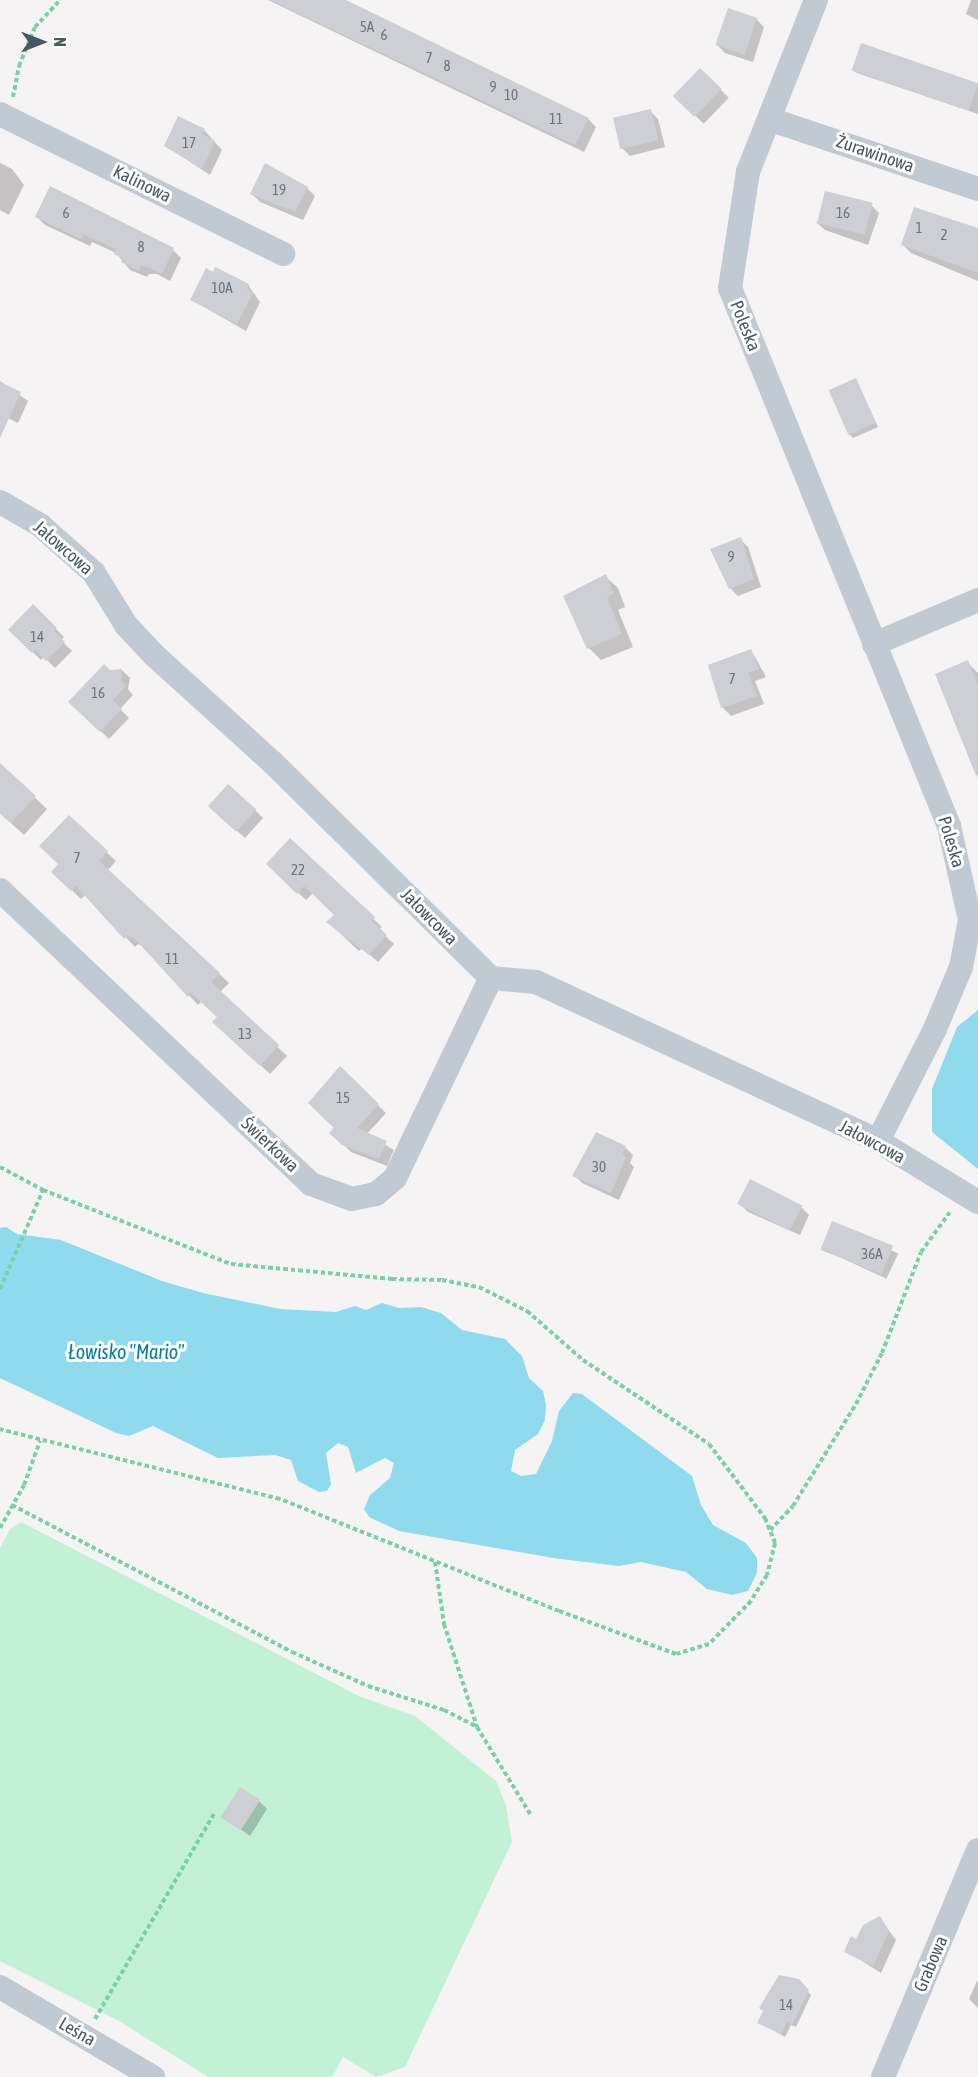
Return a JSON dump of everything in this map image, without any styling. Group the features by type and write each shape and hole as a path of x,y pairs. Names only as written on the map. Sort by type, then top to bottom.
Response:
{"street":[{"name":"Poleska","path":"816,0 742,195 729,288 949,826 970,920 957,978 878,1141"},
{"name":"Kalinowa","path":"4,116 284,254"},
{"name":"Żurawinowa","path":"772,120 978,189"},
{"name":"Jałowcowa","path":"0,502 40,525 94,573 126,625 153,655 272,762 491,978 536,982 878,1141 966,1196"},
{"path":"874,644 978,600"},
{"name":"Świerkowa","path":"0,890 311,1184 352,1199 376,1194 395,1178 491,978"},
{"name":"Grabowa","path":"883,2077 978,1850"},
{"name":"Leśna","path":"0,1987 153,2077"}],"path":[{"path":"4,116 19,66 35,27 60,0"},
{"path":"0,1167 43,1190 231,1264 392,1279 442,1280 479,1287 527,1311 583,1360 709,1444 765,1518 775,1543 767,1575 751,1601 709,1644 676,1654 434,1561 280,1498 40,1441 0,1429"},
{"path":"0,1288 43,1190"},
{"path":"770,1530 793,1506 856,1404 882,1353 921,1252 966,1196"},
{"path":"0,1528 40,1441"},
{"path":"12,1505 292,1652 368,1686 444,1710 477,1727"},
{"path":"434,1561 444,1624 477,1727 532,1817"},
{"path":"84,2036 215,1812"}],"green space":[{"path":"21,1522 361,1697 415,1716 496,1781 506,1805 512,1842 405,2067 376,2077 343,2057 332,2077 208,2077 119,2021 0,1961 0,1548 10,1529"}],"water":[{"path":"978,1010 978,1169 932,1132 932,1089 957,1027"},
{"name":"Łowisko \"Mario\"","path":"6,1227 17,1234 61,1240 162,1281 203,1293 280,1309 336,1312 355,1306 366,1310 382,1303 399,1308 421,1307 441,1313 462,1330 505,1339 522,1356 529,1378 543,1391 546,1405 545,1420 538,1434 515,1450 511,1471 521,1476 536,1474 552,1441 559,1411 573,1393 582,1394 692,1476 701,1505 713,1525 746,1543 757,1558 757,1573 748,1591 732,1595 707,1589 686,1572 641,1562 619,1566 553,1558 399,1531 369,1517 364,1509 370,1495 390,1478 394,1463 385,1458 356,1473 348,1447 338,1443 326,1453 331,1484 327,1491 319,1492 298,1481 291,1460 275,1455 218,1458 153,1426 129,1436 116,1433 0,1378 0,1228"}],"building":[{"path":"270,0 346,0 589,118 575,145"},
{"path":"728,8 757,18 745,55 715,45"},
{"path":"861,43 978,83 969,111 852,70"},
{"path":"700,68 722,89 694,117 673,96"},
{"path":"651,109 658,140 620,149 613,118"},
{"path":"178,116 205,129 202,134 215,141 202,169 164,146"},
{"path":"265,163 308,187 295,212 250,194"},
{"path":"50,186 174,248 162,274 141,266 139,271 121,262 123,258 114,254 116,249 84,235 81,239 35,217"},
{"path":"825,191 873,203 865,235 817,223"},
{"path":"914,207 978,228 978,273 901,245"},
{"path":"215,267 249,284 247,289 253,293 237,324 190,300 206,268 213,272"},
{"path":"856,378 876,423 849,435 829,390"},
{"path":"0,382 21,392 0,438"},
{"path":"741,537 754,579 729,589 710,549"},
{"path":"606,574 614,594 607,597 622,634 587,649 563,596"},
{"path":"33,604 57,628 54,631 65,642 46,661 35,650 32,653 8,630"},
{"path":"751,649 759,669 748,673 757,696 721,708 708,665"},
{"path":"968,660 978,686 977,778 935,674"},
{"path":"104,664 110,670 122,669 121,680 126,686 113,700 122,709 100,732 68,702"},
{"path":"0,763 36,796 11,823 0,814"},
{"path":"228,784 256,809 236,832 208,806"},
{"path":"69,815 108,851 99,861 220,973 211,982 279,1045 260,1066 212,1022 217,1017 191,993 188,997 135,939 128,935 124,939 76,886 71,891 51,872 58,864 39,846"},
{"path":"290,838 375,917 372,921 387,935 369,955 326,922 334,915 304,886 297,894 266,864"},
{"path":"340,1066 379,1104 357,1128 387,1141 379,1159 342,1145 329,1133 334,1128 308,1103"},
{"path":"596,1132 626,1146 622,1155 626,1157 611,1193 572,1176"},
{"path":"750,1179 803,1206 790,1231 737,1204"},
{"path":"832,1221 893,1246 882,1274 820,1250"},
{"path":"240,1787 260,1800 241,1830 220,1817"},
{"path":"880,1916 889,1931 873,1966 844,1952 851,1936 856,1939 863,1925"},
{"path":"779,1975 799,1979 809,1990 792,2025 787,2022 781,2034 757,2023 763,2011 759,2008"}]}
